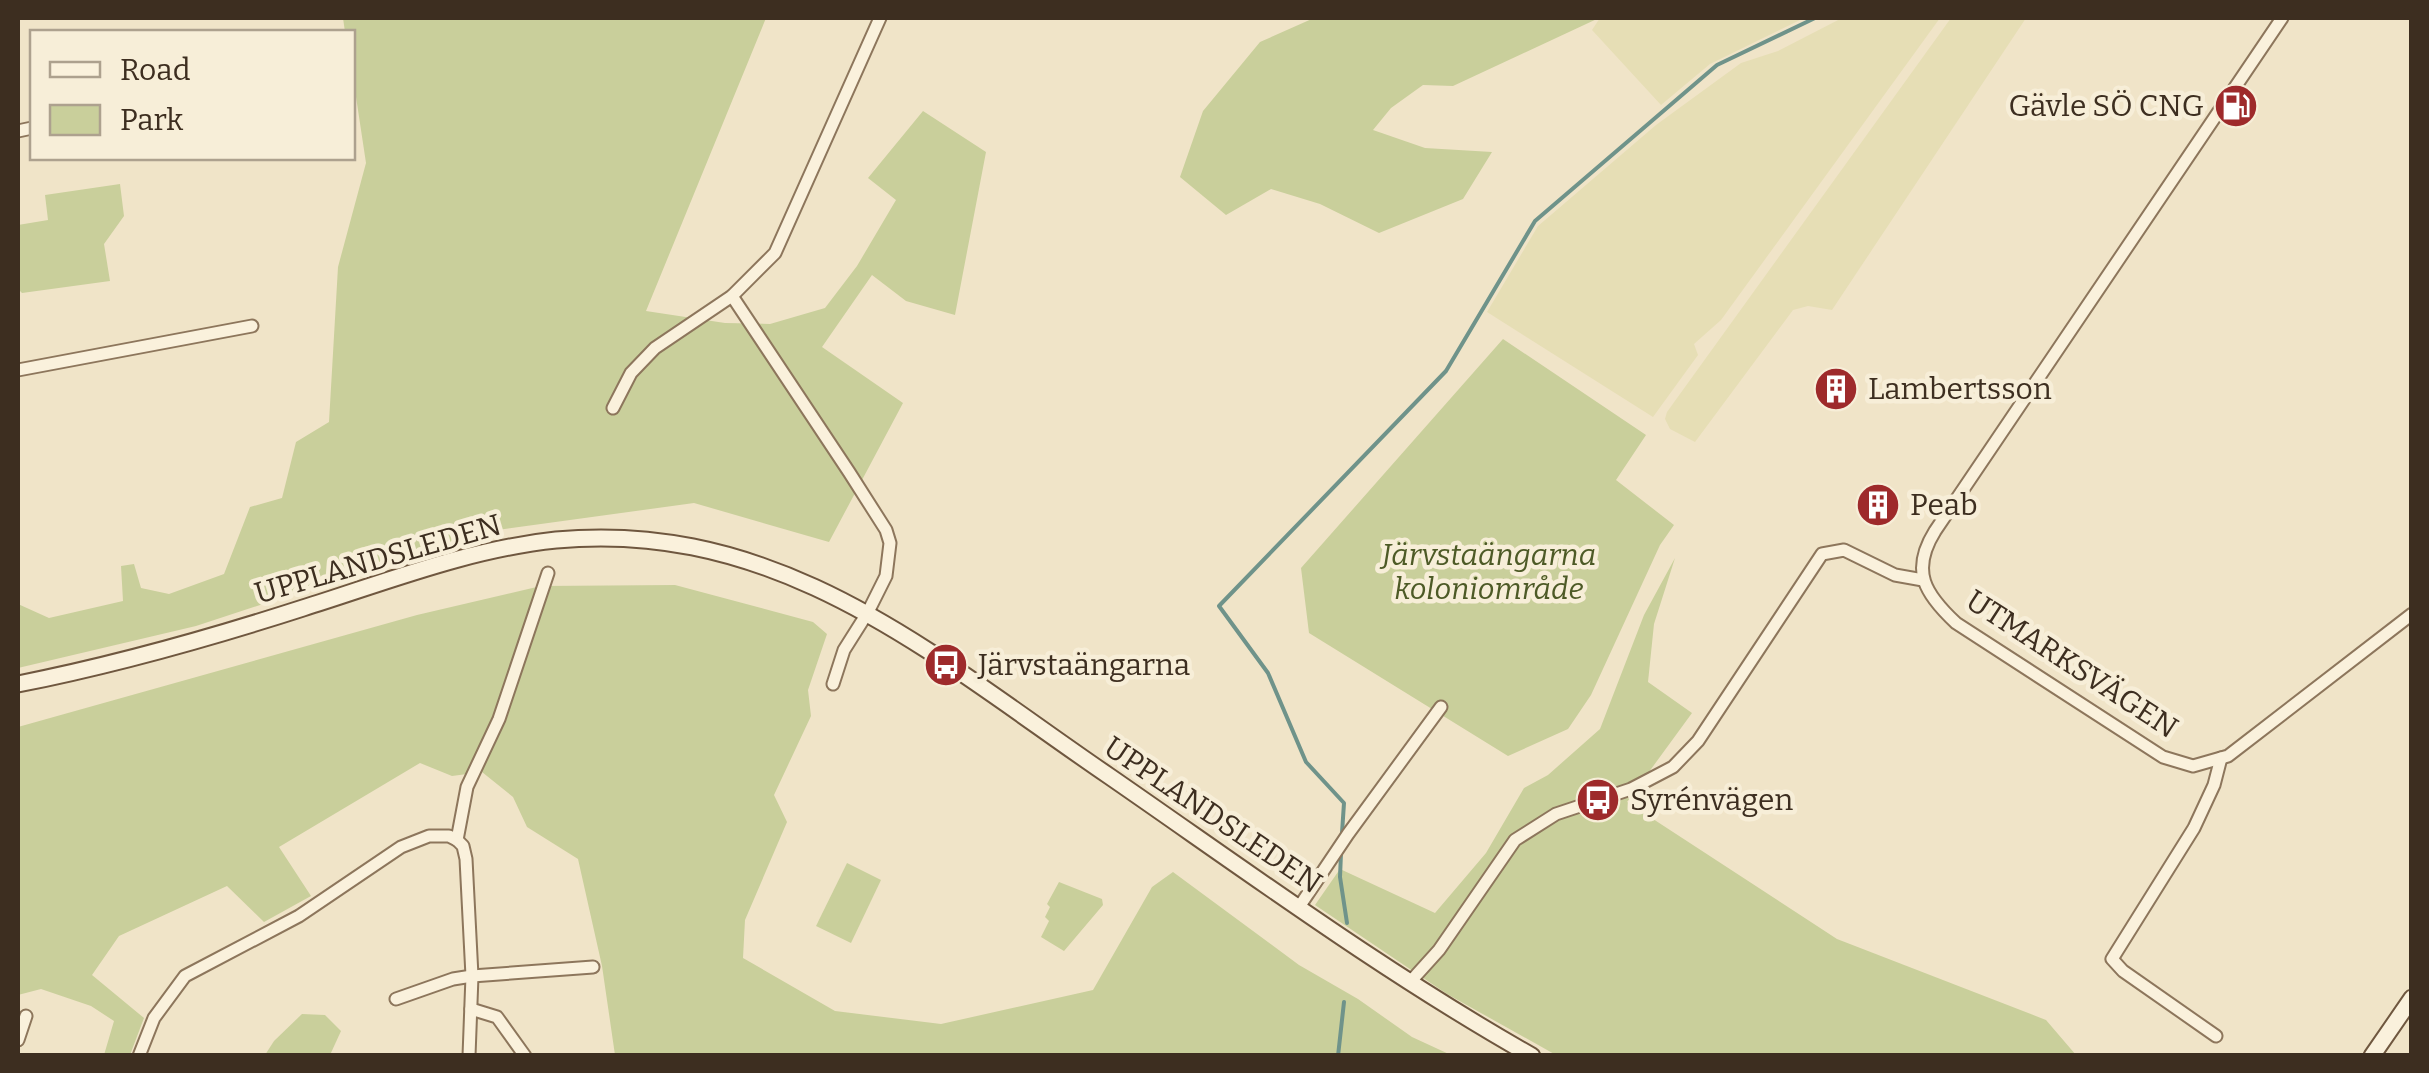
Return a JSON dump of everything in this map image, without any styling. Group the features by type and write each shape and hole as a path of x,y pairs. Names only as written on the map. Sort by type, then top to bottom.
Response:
{"street":[{"path":"613,408 631,373 656,348 732,296 775,253 880,18"},
{"path":"1411,981 1438,950 1515,840 1556,814 1631,789 1673,767 1698,741 1822,554 1834,550 1856,554 1896,575 1923,580 1923,556 1936,531 2282,18"},
{"path":"732,296 886,530 891,550 888,568 868,612 844,650 833,684"},
{"path":"18,370 252,326"},
{"name":"UPPLANDSLEDEN","path":"18,684 241,628 464,557 551,541 618,539 702,548 789,574 868,612 1299,907 1532,1056"},
{"path":"457,840 468,787 498,719 548,573"},
{"name":"UTMARKSVÄGEN","path":"1923,580 1936,604 1956,623 2163,757 2193,766 2221,758"},
{"path":"2216,1036 2123,971 2112,959 2194,828 2214,785 2221,758 2412,614"},
{"path":"1299,907 1442,707"},
{"path":"139,1056 154,1018 184,976 299,916 401,848 429,836 457,840 466,859 472,976 468,1056"},
{"path":"396,999 453,979 593,967"},
{"path":"2372,1056 2412,998"},
{"path":"471,1009 497,1018 525,1056"},
{"path":"18,1040 26,1016"}],"shaded area":[{"path":"1600,18 1804,18 1710,64 1661,105 1592,30"},
{"path":"1842,18 1940,18 1721,320 1694,344 1698,355 1653,417 1487,312 1538,226 1656,125 1741,63 1778,51"},
{"path":"1951,18 2026,18 1832,310 1808,306 1793,310 1695,442 1670,429 1665,419 1667,412"}],"green space":[{"path":"343,18 766,18 646,311 725,323 770,324 825,308 857,266 896,200 868,178 923,111 986,152 955,315 906,301 872,275 822,347 903,403 829,542 694,503 483,532 196,626 18,668 18,604 49,618 123,601 121,566 134,564 141,588 169,594 224,574 250,507 282,498 296,442 329,422 338,267 366,163 355,90 355,30 345,30"},
{"path":"1314,18 1599,18 1453,86 1423,85 1391,108 1373,130 1425,148 1492,152 1463,199 1379,233 1320,204 1271,189 1226,215 1180,177 1203,111 1260,42"},
{"path":"120,184 124,216 104,244 110,281 22,293 18,289 18,225 48,220 45,195"},
{"name":"Järvstaängarna koloniområde","path":"1503,339 1646,435 1616,480 1674,525 1660,545 1591,695 1568,729 1508,756 1309,633 1301,568"},
{"path":"1675,558 1654,624 1648,682 1692,713 1627,802 1837,939 2046,1020 2076,1055 1556,1055 1447,994 1315,905 1340,869 1435,913 1486,853 1524,788 1548,775 1600,729 1644,615"},
{"path":"675,585 813,622 827,634 808,690 811,716 774,795 787,822 745,920 743,958 835,1011 941,1024 1093,990 1152,887 1173,872 1299,965 1358,999 1412,1037 1451,1055 615,1055 602,966 578,859 527,827 513,797 482,772 452,776 420,763 279,847 311,896 264,922 227,886 119,936 92,975 144,1018 130,1055 104,1055 114,1021 91,1006 41,989 18,995 18,727 417,615 541,586"},
{"path":"847,863 881,880 851,943 816,926"},
{"path":"1059,882 1102,899 1103,905 1064,951 1041,937 1049,921 1045,917 1050,907 1047,904"},
{"path":"302,1014 325,1015 341,1031 330,1055 265,1055 274,1041"}],"waterway":[{"path":"1342,833 1344,803 1306,762 1268,673 1219,606 1446,371 1535,221 1717,65 1815,18"},
{"path":"1341,853 1340,877 1347,923"},
{"path":"1338,1056 1344,1002"}],"place":[{"name":"Gävle SÖ CNG","path":"2236,106"},
{"name":"Lambertsson","path":"1836,389"},
{"name":"Peab","path":"1878,505"},
{"name":"Järvstaängarna","path":"946,665"},
{"name":"Syrénvägen","path":"1598,800"}]}
